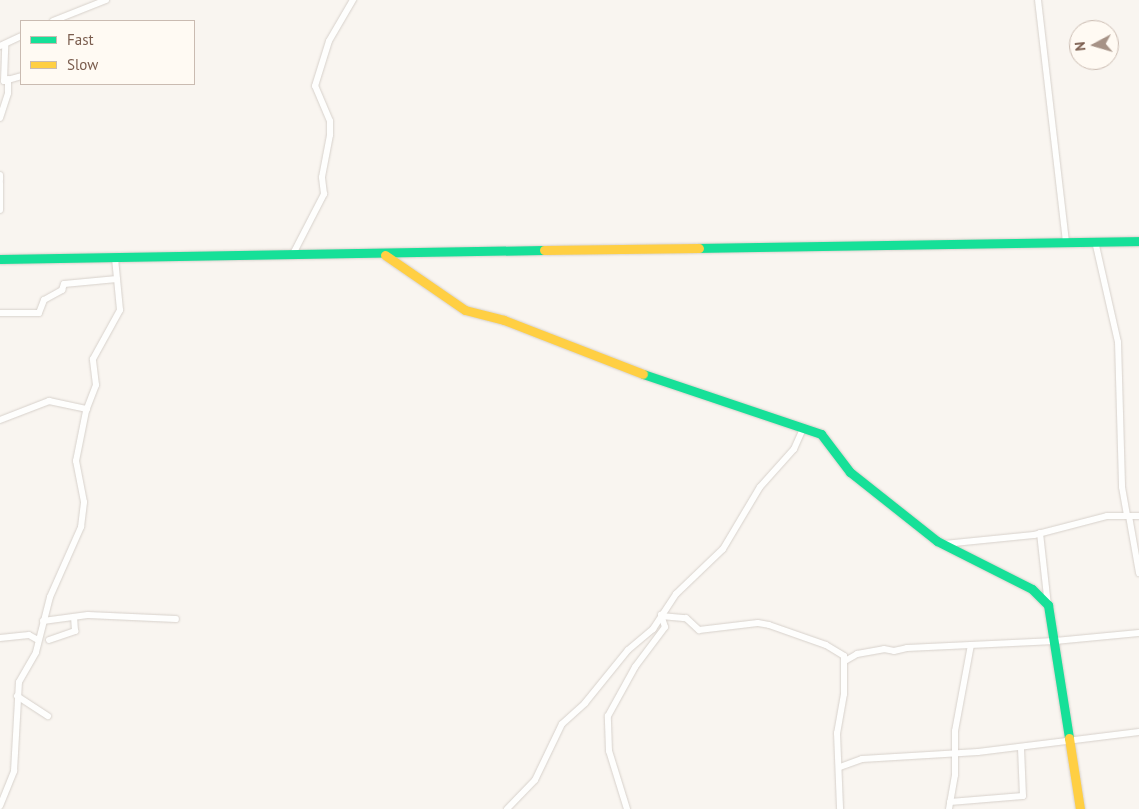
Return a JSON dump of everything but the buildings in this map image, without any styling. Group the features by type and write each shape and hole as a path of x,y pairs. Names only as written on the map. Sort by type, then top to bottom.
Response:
{"main road":[{"path":"0,259 293,254 385,255 1139,241"},
{"path":"385,255 465,310 504,320 637,372 821,434 852,474 944,544 1025,583 1048,605 1080,809"}],"street":[{"path":"56,20 106,0"},
{"path":"293,254 324,194 322,177 330,135 330,121 315,86 326,49 353,0"},
{"path":"1038,0 1066,242"},
{"path":"0,118 8,90 4,80 2,47 20,37"},
{"path":"4,80 20,76"},
{"path":"0,175 0,210"},
{"path":"1095,241 1118,342 1122,488 1139,573"},
{"path":"0,806 14,771 19,682 36,652 43,621 56,582 81,527 83,496 75,467 87,409 96,385 94,355 120,310 114,258"},
{"path":"0,314 39,313 44,300 62,290 64,284 117,279"},
{"path":"0,420 49,401 87,409"},
{"path":"507,809 535,780 562,724 585,704 628,650 653,629 676,594 724,548 760,487 794,450 803,429"},
{"path":"944,544 1040,533 1107,516 1139,516"},
{"path":"1040,533 1048,605"},
{"path":"43,621 88,615 176,619"},
{"path":"661,616 686,618 699,630 758,623 769,625 826,645 844,656 845,661 836,734 840,767 837,784 840,809"},
{"path":"627,809 609,751 608,716 634,667 665,627 661,616"},
{"path":"49,640 75,631 74,618"},
{"path":"0,630 8,636"},
{"path":"845,661 857,654 884,649 894,651 971,645 1055,642 1139,633"},
{"path":"0,638 29,635 38,640"},
{"path":"971,645 955,731 955,752 949,805 1023,796 1021,748"},
{"path":"17,696 48,716"},
{"path":"840,767 862,759 898,759 955,752 1021,748 1139,732"}],"traffic: fast":[{"path":"699,248 1139,241"},
{"path":"0,259 544,250"},
{"path":"643,374 821,434 850,472 937,541 1032,589 1048,605 1069,738"}],"traffic: slow":[{"path":"544,250 699,248"},
{"path":"385,255 465,310 504,320 643,374"},
{"path":"1069,738 1080,809"}]}
